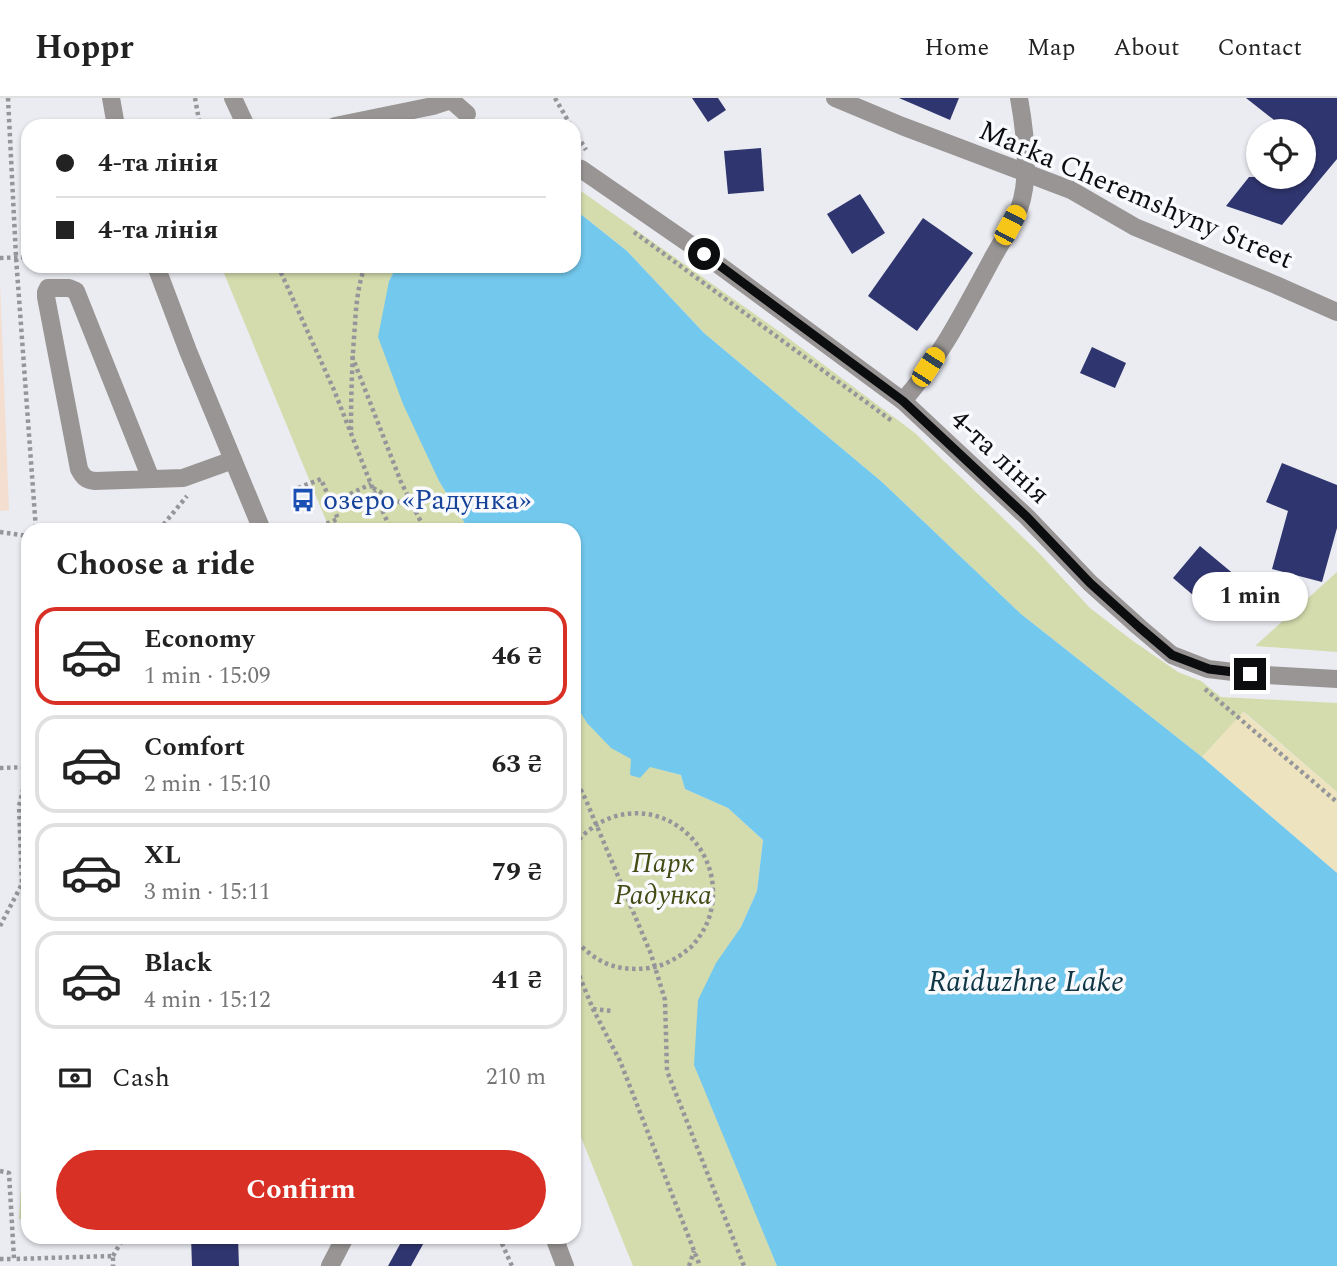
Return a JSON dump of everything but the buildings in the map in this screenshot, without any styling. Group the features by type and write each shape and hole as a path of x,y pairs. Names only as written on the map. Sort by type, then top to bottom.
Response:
{"street":[{"path":"111,98 115,119"},
{"path":"233,98 243,119"},
{"name":"Marka Cheremshyny Street","path":"835,98 1071,190 1135,227 1337,312"},
{"path":"903,401 953,330 1019,209 1026,172 1024,126 1019,98"},
{"path":"364,119 451,100 465,113"},
{"name":"4-та лінія","path":"581,169 704,254 903,401 1027,517 1090,583 1172,655 1209,669 1337,679"},
{"path":"159,273 259,523"},
{"path":"150,479 76,291 69,288 48,288 48,310 79,469 83,477 95,481 183,478 233,460"},
{"path":"330,1266 341,1244"},
{"path":"557,1244 565,1266"}],"path":[{"path":"8,98 16,257 35,523"},
{"path":"195,98 199,119"},
{"path":"555,98 567,119"},
{"path":"624,225 901,427"},
{"path":"0,258 21,257"},
{"path":"281,273 334,390 388,523"},
{"path":"351,434 352,356 356,303 362,273"},
{"path":"352,356 421,523"},
{"path":"298,488 321,479 338,519 329,523"},
{"path":"371,486 413,509"},
{"path":"331,503 371,486"},
{"path":"165,523 190,493"},
{"path":"0,532 21,535"},
{"path":"1203,687 1337,802"},
{"path":"0,768 21,767"},
{"path":"581,792 651,954 665,1000 667,1070 744,1266"},
{"path":"21,798 21,858"},
{"path":"581,837 592,827 613,817 636,813 660,817 681,827 698,844 710,866 715,891 711,916 699,939 680,956 655,967 632,970 607,965 581,947"},
{"path":"0,926 21,886"},
{"path":"581,980 620,1061 700,1266"},
{"path":"593,1009 612,1011"},
{"path":"0,1171 9,1173 14,1259 9,1266"},
{"path":"113,1266 113,1256 120,1244"},
{"path":"502,1244 512,1266"},
{"path":"689,1266 694,1251"},
{"path":"0,1259 113,1256"}],"shaded area":[{"path":"0,282 9,510 0,511"}],"green space":[{"path":"581,191 780,332 915,433 1039,553 1090,608 1178,672 1201,681 1221,697 1337,703 1337,792 1244,712 1202,757 1021,614 882,482 704,333 627,251 583,216"},
{"path":"224,273 393,273 389,281 439,481 465,523 327,523"},
{"path":"1337,572 1337,652 1255,646"},
{"name":"Парк Радунка","path":"581,712 596,732 619,751 646,764 681,775 685,789 728,808 763,840 757,891 741,927 717,963 756,1213 777,1266 633,1266 581,1137"},
{"path":"21,1187 21,1219 19,1219"}],"sand":[{"path":"1243,712 1337,792 1337,873 1202,757"}],"water":[{"name":"Raiduzhne Lake","path":"581,215 583,216 627,251 704,333 882,482 1021,614 1202,757 1337,873 1337,1266 777,1266 694,1065 698,1000 716,963 741,927 757,891 763,840 728,808 685,789 681,775 650,767 640,778 630,775 631,759 611,748 587,723 581,713 581,523 465,523 439,481 403,404 378,337 389,281 393,273 581,273"}],"place":[{"name":"озеро «Радунка»","path":"303,500"}],"route":[{"path":"704,254 903,401 1027,517 1090,583 1172,655 1209,669 1250,674"}]}
